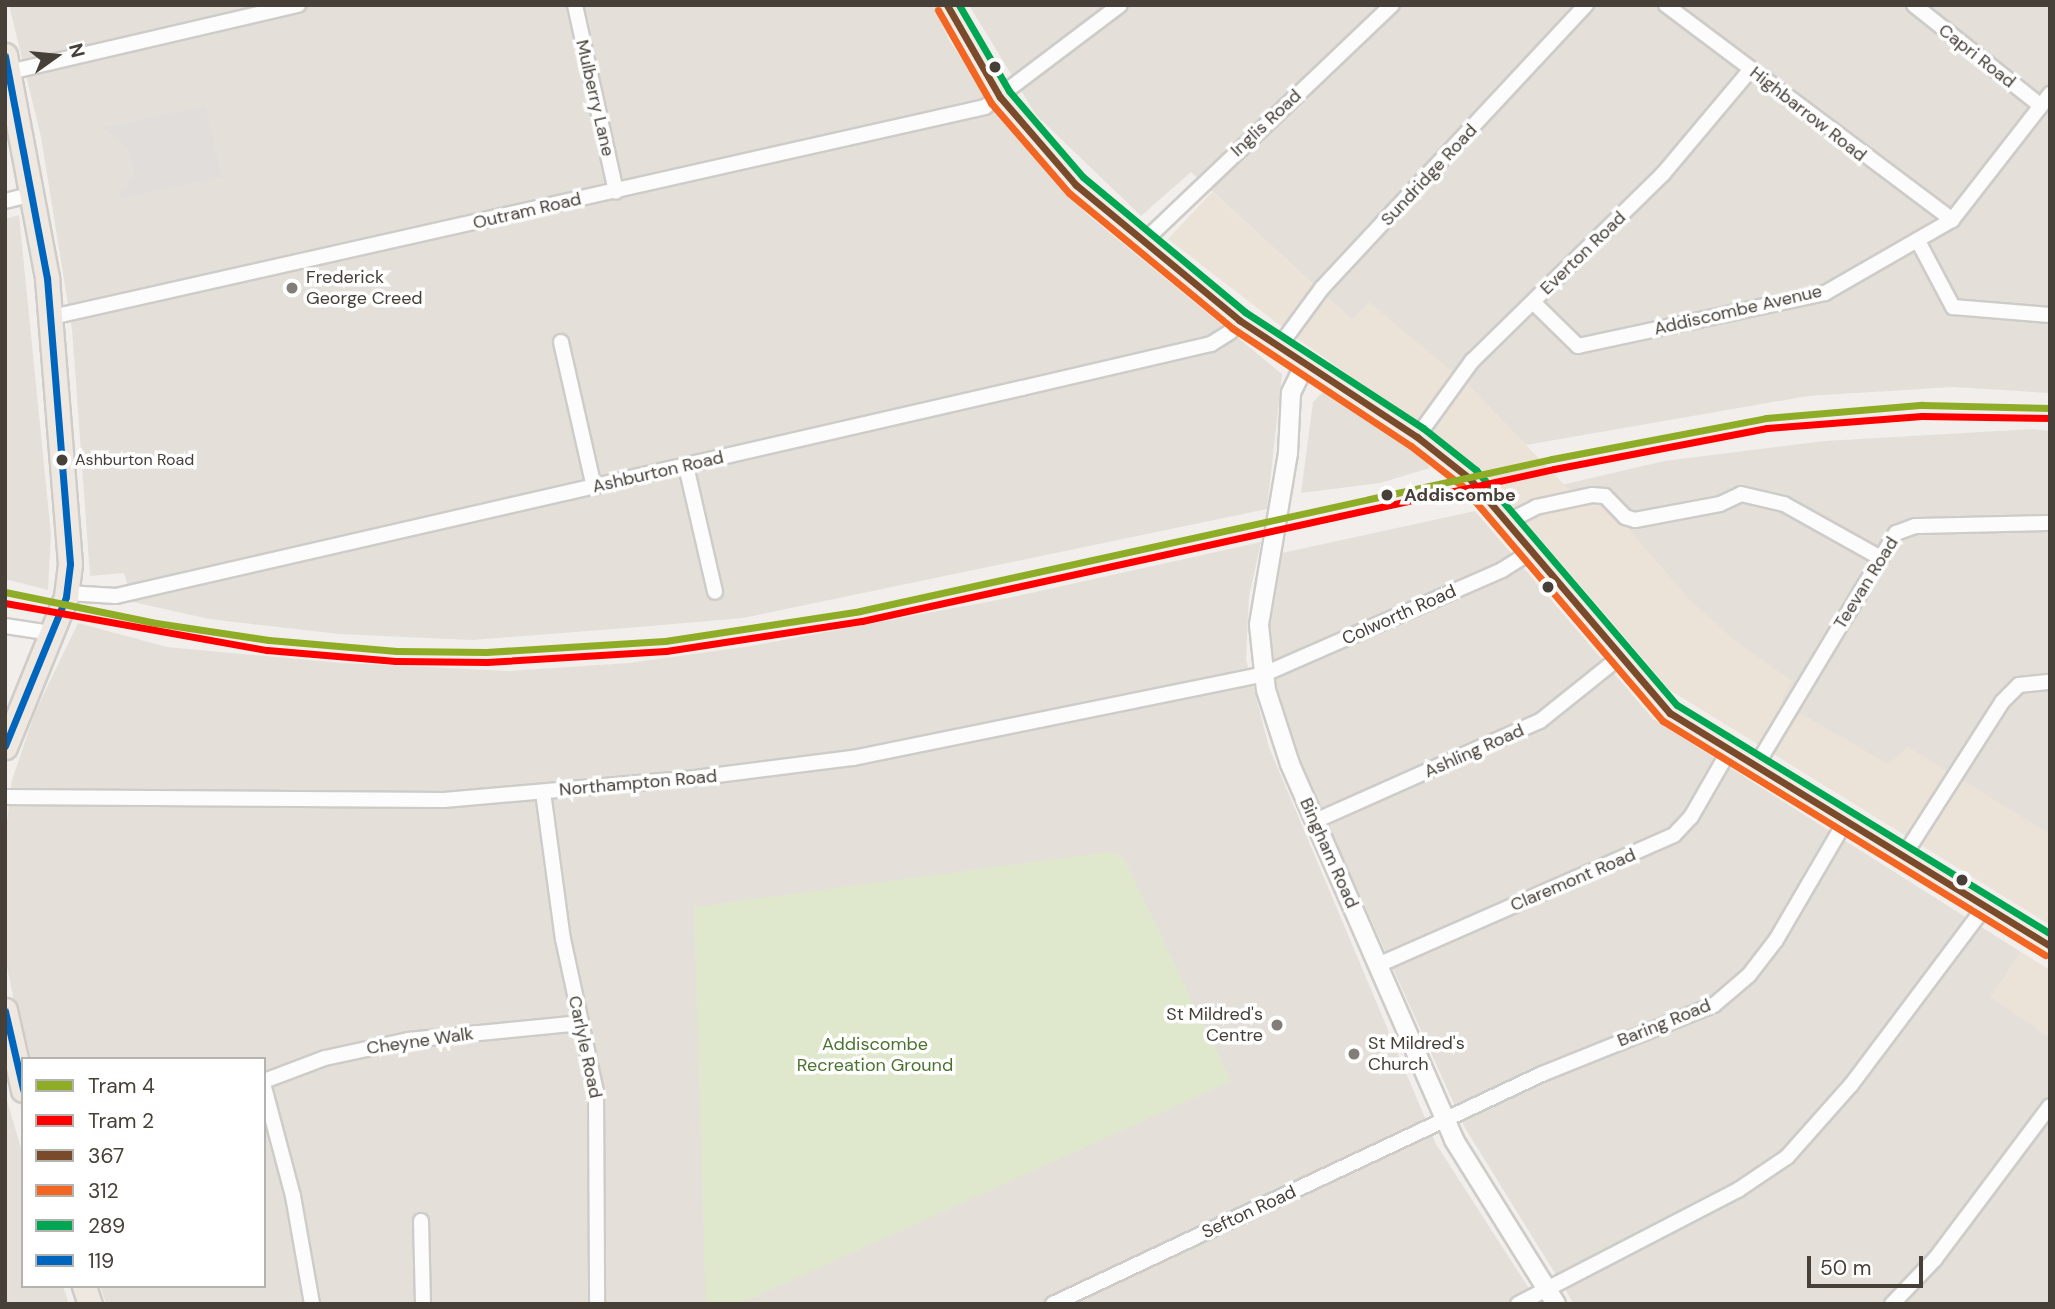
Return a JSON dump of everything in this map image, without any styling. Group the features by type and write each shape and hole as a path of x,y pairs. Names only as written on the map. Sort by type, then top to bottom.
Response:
{"highway":[{"path":"5,747 67,595 70,564 51,317 34,194 7,63"},
{"path":"5,1010 21,1081"}],"main road":[{"path":"947,5 1000,97 1076,185 1142,243 1238,320 1304,366 1417,437 1469,478 1509,521 1620,657 1670,713 1984,908 2050,946"}],"street":[{"path":"7,63 298,5"},
{"name":"Mulberry Lane","path":"575,5 616,192"},
{"name":"Outram Road","path":"51,317 985,107 1120,5"},
{"name":"Inglis Road","path":"1142,243 1392,5"},
{"name":"Sundridge Road","path":"1278,348 1322,288 1586,5"},
{"name":"Highbarrow Road","path":"1666,5 1952,220"},
{"name":"Capri Road","path":"1914,5 2045,100"},
{"name":"Everton Road","path":"1417,437 1472,361 1663,174 1751,69"},
{"name":"Addiscombe Avenue","path":"1533,302 1578,346 1825,293 1952,220 2045,100"},
{"path":"5,201 34,194"},
{"path":"1918,241 1953,307 2050,315"},
{"name":"Ashburton Road","path":"67,595 116,596 1211,344 1230,332 1238,320"},
{"path":"561,342 594,487"},
{"name":"Bingham Road","path":"1304,366 1291,393 1289,453 1262,602 1259,635 1262,675 1280,739 1445,1122 1481,1187 1552,1297"},
{"path":"686,466 715,592"},
{"path":"1509,521 1536,507 1592,495 1605,496 1625,517 1644,519 1746,495 1784,504 1879,557"},
{"name":"Teevan Road","path":"1756,766 1891,538 1908,527 2050,523"},
{"name":"Colworth Road","path":"1262,675 1502,570 1534,551"},
{"path":"5,626 54,628"},
{"name":"Ashling Road","path":"1315,821 1540,722 1620,657"},
{"name":"Northampton Road","path":"5,797 411,801 543,792 839,760 1262,675"},
{"path":"1903,857 2002,702 2019,685 2050,682"},
{"name":"Claremont Road","path":"1378,965 1674,835 1691,817 1729,751"},
{"name":"Carlyle Road","path":"543,792 563,939 598,1108 597,1304"},
{"name":"Baring Road","path":"1445,1122 1629,1037 1688,1018 1726,997 1776,940 1846,820"},
{"path":"1518,1304 1552,1297 1738,1190 1787,1157 1835,1105 1984,908"},
{"name":"Cheyne Walk","path":"266,1080 325,1058 412,1039 582,1023"},
{"path":"266,1095 293,1196 312,1304"},
{"path":"1892,1304 1935,1259 2050,1106"},
{"name":"Sefton Road","path":"1053,1304 1445,1122"},
{"path":"421,1221 423,1304"}],"shaded area":[{"path":"9,5 933,5 949,40 1016,137 1051,176 1089,216 1282,374 1267,509 743,618 639,627 472,640 339,634 209,619 133,602 124,573 90,576 72,329 41,137"},
{"path":"969,5 2050,5 2050,393 1953,387 1808,396 1526,445 1469,386 1369,303 1352,320 1191,172 1141,216 1036,115"},
{"path":"205,106 222,177 117,199 134,175 128,149 103,128"},
{"path":"1212,192 1352,320 1369,302 1469,386 1584,505 1596,501 1608,505 1690,600 1734,640 1792,681 1781,702 1888,764 1908,747 2050,834 2050,925 1670,690 1480,468 1291,334 1168,239"},
{"path":"19,215 51,535 48,590 5,579 5,219"},
{"path":"1323,392 1424,456 1430,468 1380,483 1301,493 1313,402"},
{"path":"2033,429 2050,431 2050,922 1670,690 1510,497 1664,461 1825,441"},
{"path":"1475,511 1653,719 2021,952 1991,997 2050,1037 2050,1304 1574,1304 1465,1128 1292,745 1273,690 1266,633 1282,553"},
{"path":"1261,542 1249,597 1246,659 1269,747 1436,1144 1539,1304 106,1304 101,1288 266,1288 266,1057 26,1057 5,957 5,838 12,780 35,712 78,623 167,647 342,663 509,671 629,663 751,646 1003,599"},
{"path":"2021,952 2050,970 2050,1037 1991,997"},
{"path":"5,1094 21,1148 21,1288 64,1288 69,1304 5,1304"}],"green space":[{"name":"Addiscombe Recreation Ground","path":"1109,852 1123,857 1231,1081 739,1304 706,1304 694,907"}],"tram line":[{"name":"4","path":"5,592 156,623 269,640 397,651 486,652 665,641 860,611 1552,459 1766,418 1922,405 2050,408"},
{"name":"2","path":"5,603 267,650 396,661 487,662 666,651 862,621 1554,469 1767,428 1922,416 2050,418"}],"transit line":[{"name":"367","path":"947,5 1000,97 1076,185 1239,320 1417,437 1469,478 1670,713 2050,946"},
{"name":"289","path":"959,5 1009,91 1083,177 1245,312 1423,428 1476,470 1677,705 2050,934"},
{"name":"312","path":"938,10 991,103 1069,193 1232,328 1411,446 1462,486 1663,721 2045,955"},
{"name":"119","path":"5,56 47,278 70,564 66,597 5,746"},
{"name":"119","path":"5,1011 21,1080"}],"place":[{"name":"Frederick George Creed","path":"292,288"},
{"name":"Ashburton Road","path":"62,460"},
{"name":"Addiscombe","path":"1387,495"},
{"name":"St Mildred's Centre","path":"1277,1025"},
{"name":"St Mildred's Church","path":"1354,1054"}]}
